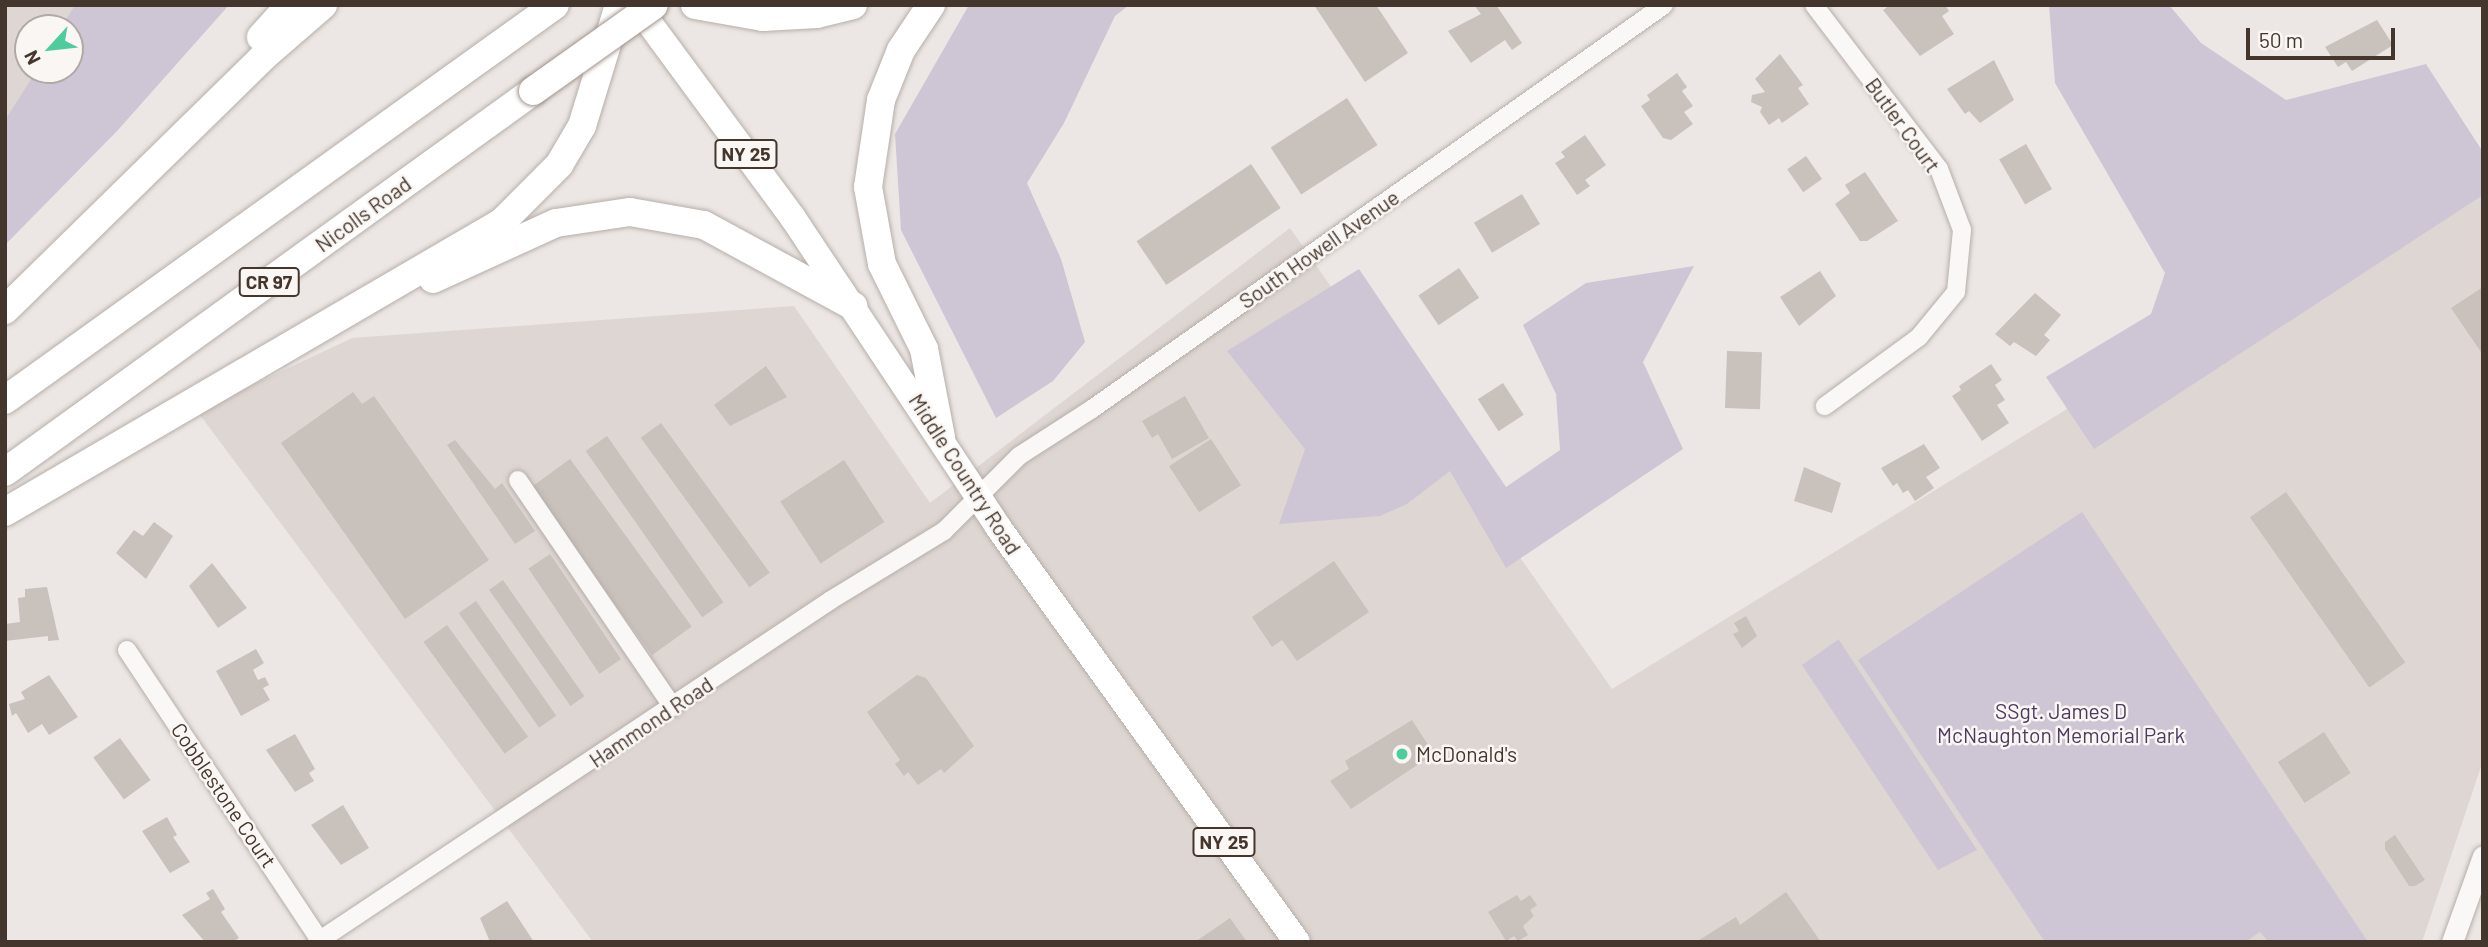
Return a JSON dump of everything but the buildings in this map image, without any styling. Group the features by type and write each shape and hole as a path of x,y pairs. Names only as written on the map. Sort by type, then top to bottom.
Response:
{"highway":[{"path":"187,130 290,5"},
{"path":"5,310 187,130 323,5"},
{"name":"CR 97","path":"5,400 555,5"},
{"path":"5,512 482,236 540,187 572,144 591,106 618,5"},
{"name":"Nicolls Road","path":"5,472 654,5"},
{"path":"695,5 763,17 817,14 853,5"},
{"path":"931,5 901,50 881,100 868,187 882,264 924,349 941,437"},
{"path":"361,304 470,266 556,223 630,212 704,225 853,306"}],"main road":[{"name":"Middle Country Road","path":"636,5 853,306 978,495 1297,942"}],"street":[{"name":"South Howell Avenue","path":"978,495 1027,451 1092,409 1664,5"},
{"name":"Butler Court","path":"1814,5 1939,169 1962,230 1956,292 1919,337 1825,406"},
{"path":"518,480 673,707"},
{"name":"Hammond Road","path":"318,941 831,600 944,531 978,495"},
{"name":"Cobblestone Court","path":"127,650 318,941"},
{"path":"2452,942 2483,856"}],"shaded area":[{"path":"5,5 125,5 84,56 84,14 14,14 14,84 61,84 5,154"},
{"path":"2483,153 2483,761 2422,942 593,942 197,411 352,338 794,306 930,503 1290,228 1612,689"}],"green space":[{"path":"75,5 229,5 118,130 5,245 5,120 28,84 84,84 84,14 70,14"},
{"path":"969,5 1129,5 1115,16 1064,123 1027,183 1061,259 1085,342 1053,381 996,418 901,230 895,134"},
{"path":"2049,5 2169,5 2201,43 2286,100 2426,64 2483,152 2483,195 2094,449 2046,377 2151,314 2165,273 2055,83"},
{"path":"1694,266 1643,362 1683,449 1506,568 1450,471 1407,504 1380,516 1279,524 1305,449 1227,351 1359,269 1506,487 1560,450 1556,394 1523,325 1586,283"},
{"name":"SSgt. James D McNaughton Memorial Park","path":"2082,512 2368,942 2269,942 2260,932 2245,942 2045,942 1858,660"},
{"path":"1839,639 1977,850 1938,870 1802,665"}],"place":[{"name":"McDonald's","path":"1402,754"}]}
